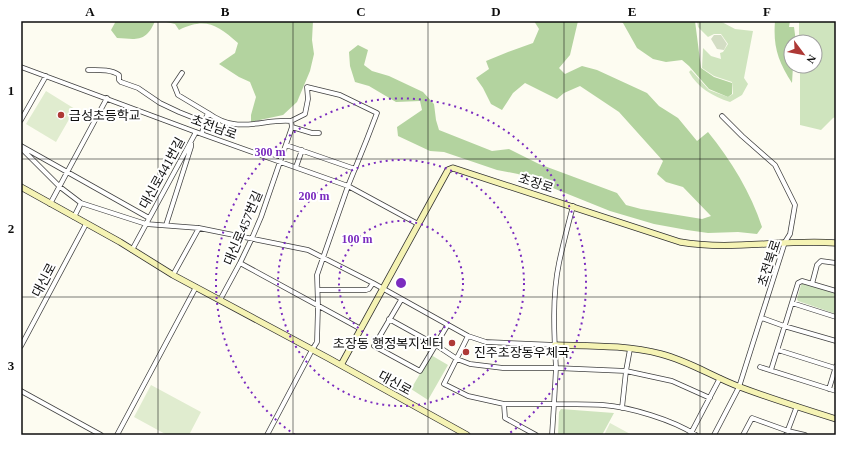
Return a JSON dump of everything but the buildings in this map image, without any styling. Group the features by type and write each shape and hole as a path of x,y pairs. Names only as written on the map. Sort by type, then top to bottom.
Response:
{"street":[{"name":"초전남로","path":"21,67 196,132 348,186 418,224"},
{"path":"88,70 110,71 116,73 119,75 119,80 121,82 138,88 167,106 204,122"},
{"path":"182,73 174,85 178,95 220,120 234,124 281,120 291,121 305,114 308,99 307,87 340,95 377,113 348,186 317,275 317,342 267,435"},
{"path":"21,120 46,76"},
{"path":"50,204 107,98"},
{"path":"202,134 204,122 208,113"},
{"name":"초전북로","path":"714,435 739,387 785,242 790,234 795,204 776,165 742,136 722,116"},
{"path":"291,121 292,127 312,133 319,133"},
{"name":"대신로457번길","path":"220,300 252,238 281,162 292,127"},
{"name":"대신로441번길","path":"132,250 196,132"},
{"path":"166,225 192,147 192,140"},
{"path":"286,145 355,169"},
{"path":"21,147 149,218"},
{"path":"21,147 60,187 81,203 74,217"},
{"path":"296,167 302,150"},
{"name":"초장로","path":"341,365 448,170 453,168 680,242 698,245 815,241 836,242"},
{"name":"대신로","path":"21,187 173,275 341,365 467,435"},
{"name":"대신로441번길","path":"81,203 146,224"},
{"path":"552,435 556,368 556,282 573,206"},
{"name":"대신로","path":"21,346 86,224"},
{"path":"146,224 199,228 308,250 382,288 447,326 468,336 486,342 592,346 630,349 661,354 693,366 739,387 836,419"},
{"path":"173,275 199,228"},
{"path":"812,284 818,265 821,262 836,263"},
{"path":"240,263 361,329"},
{"path":"771,370 798,283 802,281 836,292"},
{"path":"318,290 366,290 369,289 372,283"},
{"path":"117,435 196,287"},
{"path":"401,300 374,346 420,371 447,326"},
{"path":"792,303 836,317"},
{"path":"762,318 784,326 836,340"},
{"path":"389,319 436,345 457,359 470,364 503,368 556,368 626,371 672,381 710,398"},
{"path":"468,336 444,384 468,396 504,404 604,405 622,408 660,418 691,434 696,435"},
{"path":"622,408 630,349"},
{"path":"778,350 836,367 829,389"},
{"path":"760,367 836,391"},
{"path":"691,434 720,378"},
{"path":"21,391 101,435"},
{"path":"504,404 505,418 536,435"},
{"path":"787,433 797,406"},
{"path":"743,435 752,418 787,433 805,435"}],"green space":[{"path":"116,21 155,21 148,33 135,39 117,38 111,30"},
{"path":"162,21 313,21 312,40 314,54 310,71 297,102 283,115 251,122 251,115 256,97 250,82 219,64 235,53 238,43 224,32 211,25 197,24 179,30 175,24"},
{"path":"534,21 578,21 570,55 559,68 565,74 582,66 597,70 647,93 659,106 678,118 697,141 708,132 725,154 746,189 762,227 757,234 738,232 708,233 654,224 610,211 518,174 497,170 444,152 430,151 398,136 397,127 422,110 420,101 396,102 369,86 355,82 350,66 349,52 358,45 368,50 364,65 372,71 389,76 423,92 434,104 439,130 492,151 509,149 539,164 617,193 626,205 641,209 702,219 711,216 683,187 666,182 657,174 663,161 619,112 580,86 564,93 557,99 525,83 513,93 502,110 491,104 476,78 489,69 486,61 533,43 539,29"},
{"path":"620,21 695,21 701,68 714,77 732,83 732,94 728,97 709,89 682,60 666,62 653,59 637,48 623,23"},
{"path":"697,21 720,21 735,29 753,31 744,78 748,84 742,95 730,102 706,91 697,83 689,72 691,70 709,90 728,97 733,94 732,82 714,76 702,68 703,48 711,56 721,59 720,53 723,52 728,44 721,34 714,34 708,37 698,27"},
{"path":"775,21 790,21 789,27 794,27 795,34 783,34 783,68 776,46"},
{"path":"799,21 836,21 836,117 833,118 821,130 800,125 800,74 823,74 823,34 799,34"},
{"path":"714,35 721,35 727,44 724,50 717,49 711,39"},
{"path":"787,74 793,74 792,83"},
{"path":"46,91 75,109 56,142 26,124"},
{"path":"803,283 836,294 836,314 798,301 797,299"},
{"path":"431,355 448,365 428,400 411,389"},
{"path":"151,385 201,412 189,435 167,435 134,417"},
{"path":"561,409 614,413 602,435 558,435 559,412"},
{"path":"610,423 632,435 604,435"}],"place":[{"name":"금성초등학교","path":"61,115"},
{"name":"초장동 행정복지센터","path":"452,343"},
{"name":"진주초장동우체국","path":"466,352"}]}
